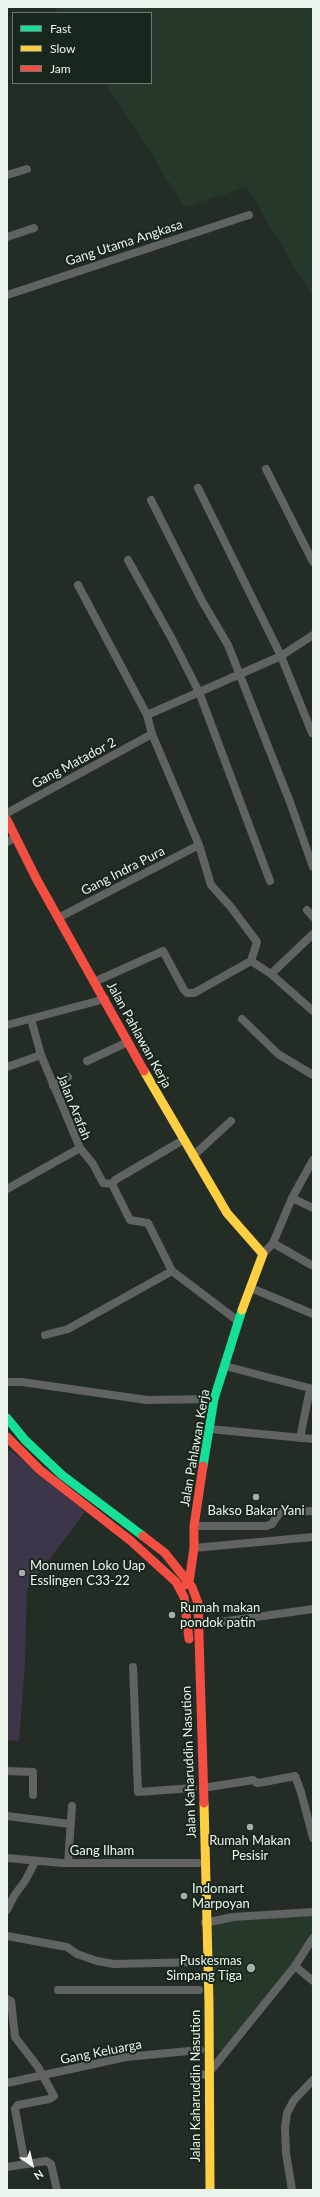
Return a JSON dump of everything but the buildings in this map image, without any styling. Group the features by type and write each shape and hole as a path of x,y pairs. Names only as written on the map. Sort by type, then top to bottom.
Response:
{"main road":[{"name":"Jalan Pahlawan Kerja","path":"7,820 11,840 105,999 183,1140 227,1213 263,1254 238,1321 226,1366 214,1399 194,1526 194,1548 189,1582"},
{"name":"Jalan Kaharuddin Nasution","path":"7,1418 25,1440 62,1475 165,1553 189,1582 198,1603 203,1788 203,1924 199,1962 199,1986"},
{"path":"7,1436 40,1470 152,1559 176,1582 184,1597 189,1628 189,1650"},
{"path":"180,1589 189,1582"},
{"name":"Jalan Kaharuddin Nasution","path":"193,1747 193,1762"},
{"name":"Jalan Kaharuddin Nasution","path":"193,1775 193,1792"},
{"name":"Jalan Kaharuddin Nasution","path":"195,1825 209,2003 200,2149"},
{"name":"Jalan Kaharuddin Nasution","path":"199,2013 200,2050 211,2135 210,2190"}],"street":[{"path":"7,175 27,169"},
{"name":"Gang Utama Angkasa","path":"7,295 249,215"},
{"path":"7,237 34,228"},
{"path":"266,469 313,562"},
{"path":"198,488 281,656 312,733"},
{"path":"151,500 202,601 228,645 293,810 313,867"},
{"path":"128,560 172,639 198,692 270,881"},
{"path":"78,585 147,715 152,734 199,845 212,887 255,937 257,942 251,961 194,993 187,993 184,990 163,951 94,982"},
{"path":"147,715 281,656 313,635"},
{"name":"Gang Matador 2","path":"7,812 152,734"},
{"name":"Gang Indra Pura","path":"58,918 199,845"},
{"path":"307,910 313,917"},
{"path":"271,974 313,934"},
{"path":"251,961 271,974 313,1011"},
{"path":"7,1025 105,999"},
{"name":"Jalan Arafah","path":"7,1189 80,1148 41,1055 31,1019"},
{"path":"242,1019 278,1054 313,1075"},
{"path":"87,1061 128,1042"},
{"path":"7,1067 41,1055"},
{"path":"53,1086 68,1077"},
{"path":"193,1156 231,1121"},
{"path":"112,1184 115,1180 183,1140"},
{"path":"80,1148 93,1164 103,1182 112,1184"},
{"name":"Jalan Pahlawan Kerja","path":"263,1254 273,1243 292,1198 313,1160"},
{"path":"112,1184 130,1220 148,1223 172,1271 238,1321"},
{"path":"292,1198 313,1208"},
{"path":"273,1243 313,1266"},
{"path":"45,1335 68,1329 172,1271"},
{"path":"251,1288 313,1314"},
{"path":"226,1366 312,1389 300,1438"},
{"path":"7,1382 22,1382 147,1400 214,1399"},
{"path":"210,1429 313,1440"},
{"path":"194,1526 269,1525 280,1512 313,1511"},
{"path":"194,1548 313,1537"},
{"path":"198,1625 313,1609"},
{"path":"133,1667 138,1792 193,1792"},
{"path":"7,1771 33,1772 33,1795"},
{"path":"203,1788 253,1780 257,1783 295,1776 301,1792 313,1838"},
{"path":"68,1863 72,1806"},
{"path":"7,1816 70,1824"},
{"name":"Gang Ilham","path":"7,1858 35,1862 68,1863 198,1863"},
{"path":"7,1910 35,1862"},
{"path":"203,1924 233,1917 313,1912"},
{"path":"7,1936 67,1947 77,1954 97,1961 114,1964 199,1962"},
{"path":"204,2074 295,1966 313,1938"},
{"path":"295,1966 313,1981"},
{"path":"58,1990 199,1986"},
{"path":"7,1999 11,2000 15,2037 43,2076 54,2097 18,2105 14,2111 25,2164"},
{"name":"Gang Keluarga","path":"7,2083 126,2057 200,2050"},
{"path":"292,2190 286,2153 285,2128 287,2113 294,2100 313,2080"},
{"path":"7,2168 44,2161 49,2162 57,2190"}],"shaded area":[{"path":"55,7 313,7 313,297 246,187 185,207 106,84 152,84 152,12 58,12"},
{"path":"10,1450 85,1512 27,1589 25,1662 19,1741 7,1740 7,1453"},
{"name":"Puskesmas Simpang Tiga","path":"313,1915 313,1939 225,2048 220,2051 215,2048 211,1926 232,1920"}],"traffic: fast":[{"path":"203,1466 214,1399 242,1310"},
{"path":"7,1418 25,1440 62,1475 143,1536"}],"traffic: slow":[{"path":"144,1071 227,1213 263,1254 242,1310"},
{"path":"204,1803 209,2003 210,2190"}],"traffic: jam":[{"path":"7,820 37,880 144,1071"},
{"path":"7,1437 40,1470 131,1541 176,1582 184,1597 189,1639"},
{"path":"185,1585 189,1582 194,1548 194,1526 203,1466"},
{"path":"143,1536 165,1553 192,1587 198,1603 204,1803"}],"place":[{"name":"Bakso Bakar Yani","path":"256,1497"},
{"name":"Monumen Loko Uap Esslingen C33-22","path":"22,1573"},
{"name":"Rumah makan pondok patin","path":"172,1615"},
{"name":"Rumah Makan Pesisir","path":"250,1827"},
{"name":"Indomart Marpoyan","path":"184,1896"},
{"name":"Puskesmas Simpang Tiga","path":"251,1968"}]}
